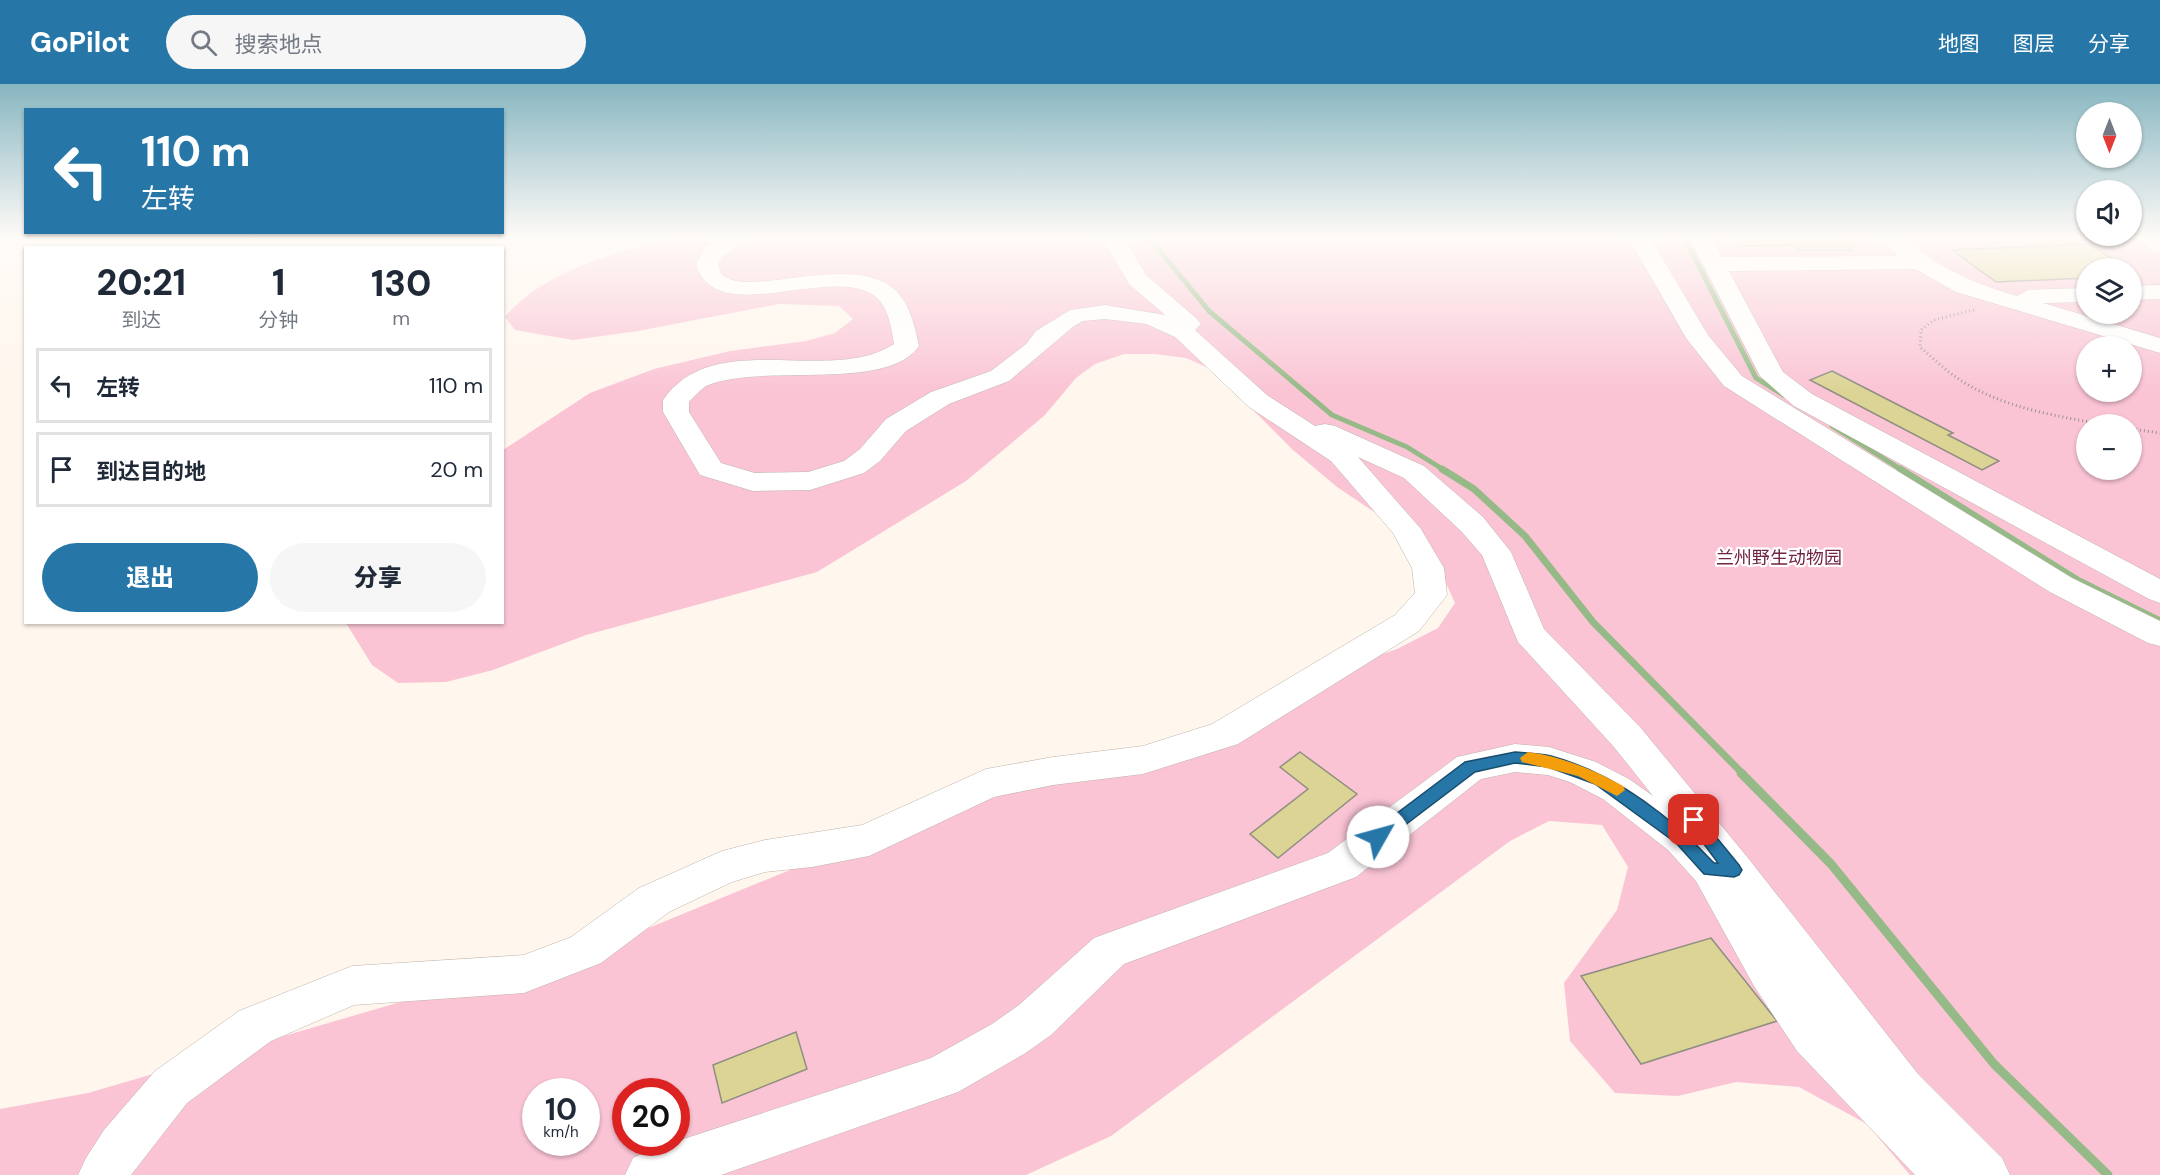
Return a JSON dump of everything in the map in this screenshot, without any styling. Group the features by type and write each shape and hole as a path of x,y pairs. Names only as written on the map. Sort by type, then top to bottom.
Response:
{"lane":[{"path":"103,1175 121,1147 171,1087 255,1026 352,986 437,978 524,974 586,950 654,900 723,868 765,856 812,851 869,840 986,784 1053,771 1143,760 1225,734 1407,623 1431,595 1428,568 1406,529 1341,455 1258,401 1184,332 1141,317 1105,312 1078,315 1066,321 1045,336 1035,349 1000,376 978,386 939,398 896,425 870,455 854,467 810,481 770,483 737,479 710,470 675,406 680,394 693,383 730,371 865,364 900,356 907,346 904,331 890,299 879,290"},
{"path":"1150,290 1286,407 1323,431 1414,472 1472,524 1496,552 1530,634 1627,737 1722,870 1901,1090 1985,1175"},
{"path":"1670,290 1698,338 1733,381 2061,585 2160,635"},
{"path":"1728,290 1773,376 1803,400 2160,592"},
{"path":"1973,290 2160,346"},
{"path":"2142,293 2160,292"},
{"path":"2016,303 2023,297 2076,295"},
{"path":"650,1175 942,1076 1008,1039 1035,1020 1110,951 1342,865 1470,767 1484,762 1531,758 1584,772 1616,789 1722,870 1769,972 1813,1036 1949,1175"}],"path":[{"path":"2016,303 1934,320 1921,330 1920,347 1961,380 2010,402 2060,418 2076,420"},
{"path":"2142,430 2160,433"}],"green space":[{"name":"兰州野生动物园","path":"535,290 2076,290 2076,324 2142,324 2142,290 2160,290 2160,1175 1910,1175 1867,1124 1799,1087 1736,1082 1678,1096 1615,1093 1570,1041 1564,983 1617,910 1628,867 1602,825 1549,821 1510,841 1111,1136 1026,1175 0,1175 0,1109 88,1093 634,934 914,819 1178,742 1272,693 1397,649 1438,628 1455,603 1431,550 1337,487 1293,450 1213,370 1186,358 1155,354 1124,354 1095,364 1076,378 1044,416 966,481 817,572 586,635 493,670 446,682 398,683 372,665 347,624 504,624 504,449 590,393 654,369 730,351 806,341 835,333 853,319 839,306 779,304 638,331 573,340 515,330 505,317 520,301"}],"building":[{"path":"1832,371 1953,433 1948,435 1999,461 1982,470 1810,380"},
{"path":"1300,752 1357,794 1278,858 1250,834 1308,789 1280,767"},
{"path":"1711,938 1777,1021 1641,1064 1581,976"},
{"path":"796,1032 807,1069 722,1103 713,1065"}],"waterway":[{"path":"1192,290 1209,311 1332,415 1407,447 1444,470"},
{"path":"1711,290 1756,378 1785,396"},
{"path":"1832,426 1902,470"},
{"path":"1442,469 1474,489 1525,536 1593,622 1743,774"},
{"path":"1900,469 2079,581 2160,621"},
{"path":"1741,773 1831,864 1994,1064 2108,1175"}],"slow traffic":[{"path":"1528,758 1566,765 1617,790"}],"route":[{"path":"1378,837 1470,767 1484,762 1515,758 1531,758 1566,765 1600,780 1616,789 1682,839 1710,869 1734,870 1694,820"}]}
